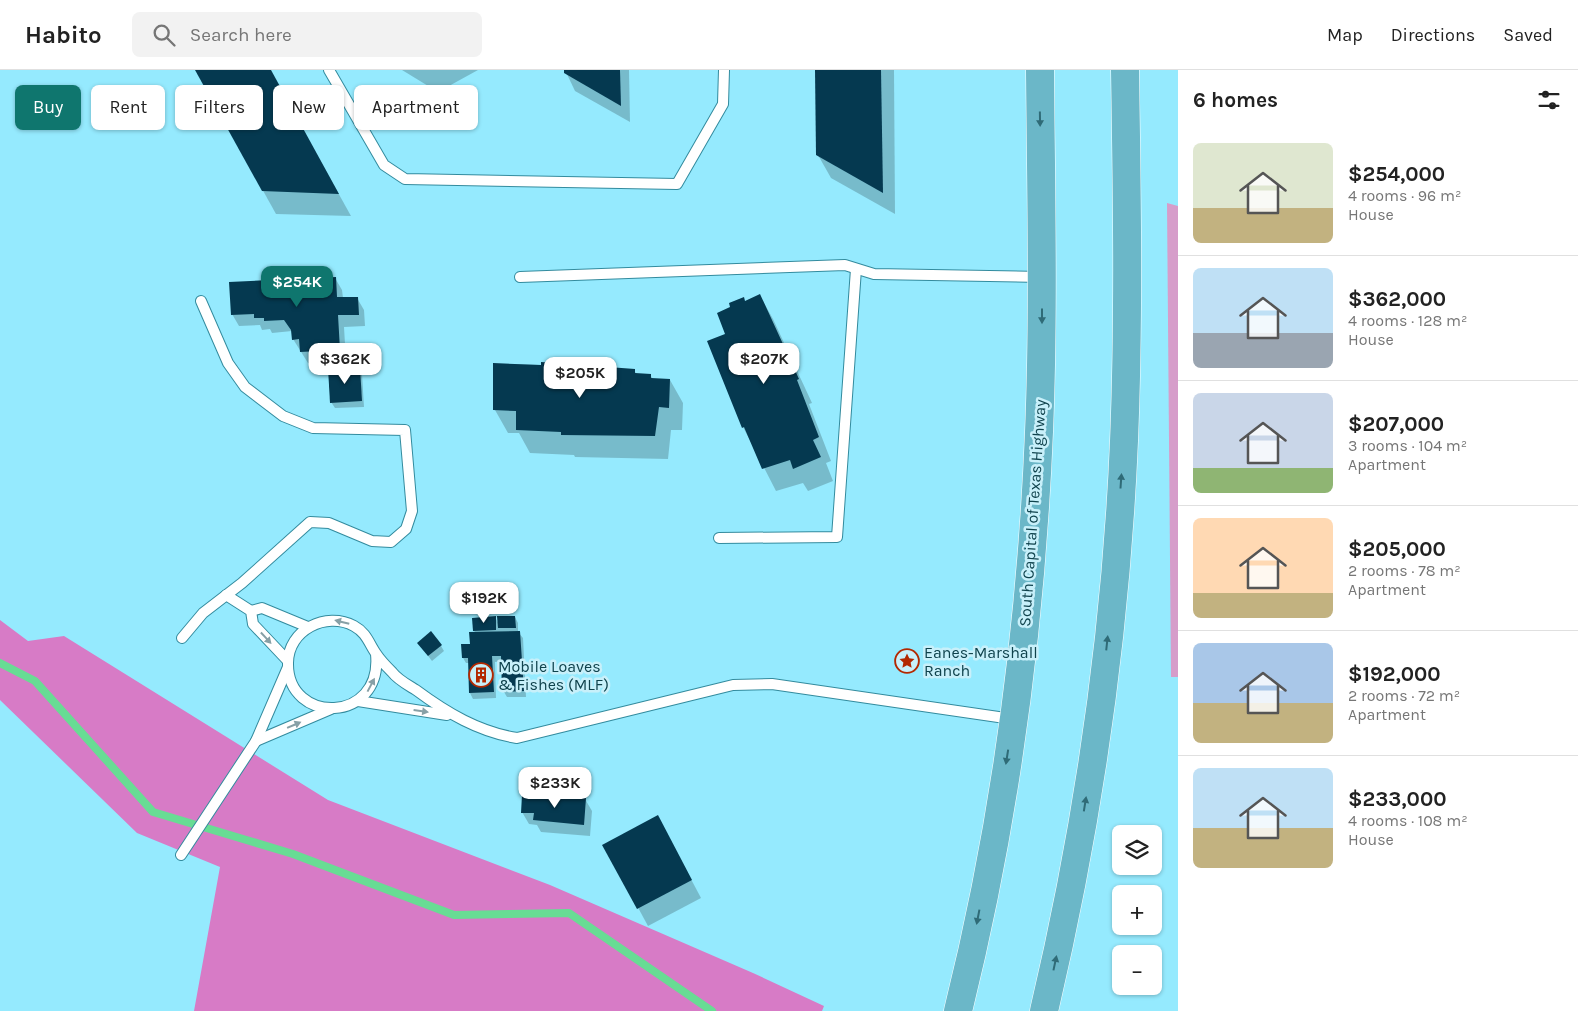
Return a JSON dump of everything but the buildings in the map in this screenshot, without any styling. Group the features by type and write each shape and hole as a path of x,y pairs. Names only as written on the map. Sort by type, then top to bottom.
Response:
{"highway":[{"name":"South Capital of Texas Highway","path":"958,1011 995,830 1026,610 1036,495 1040,389 1042,277 1040,70"},
{"path":"1044,1011 1065,916 1084,811 1106,654 1115,564 1124,442 1127,298 1125,70"}],"lane":[{"path":"329,70 384,165 405,179 677,184 723,104 724,70"},
{"path":"520,277 845,265 874,274 1042,277"},
{"path":"719,538 837,537 856,269"},
{"path":"182,638 202,614 310,522 329,523 372,541 392,542 406,528 412,512 405,430 313,428 282,416 266,406 245,387 228,362 201,301"},
{"path":"226,595 251,611 262,608 308,627"},
{"path":"251,611 253,624 288,663 291,679 297,691 313,704 332,709"},
{"path":"181,855 256,741 288,663 293,644 308,627 331,620 343,622 364,633 376,654 394,675 450,715 497,735 517,738 733,686 772,684 1012,719"},
{"path":"256,741 332,709 345,707 358,701 374,681 377,668 376,654"},
{"path":"358,701 450,715"}],"shaded area":[{"path":"1167,203 1178,206 1178,677 1171,677"},
{"path":"0,620 28,641 64,636 328,800 550,885 753,973 824,1006 822,1011 194,1011 220,867 137,833 0,700"}],"waterway":[{"path":"0,663 35,681 153,812 293,854 454,915 569,913 712,1011"}],"place":[{"name":"Eanes-Marshall Ranch","path":"907,661"},
{"name":"Mobile Loaves & Fishes (MLF)","path":"481,675"}]}
